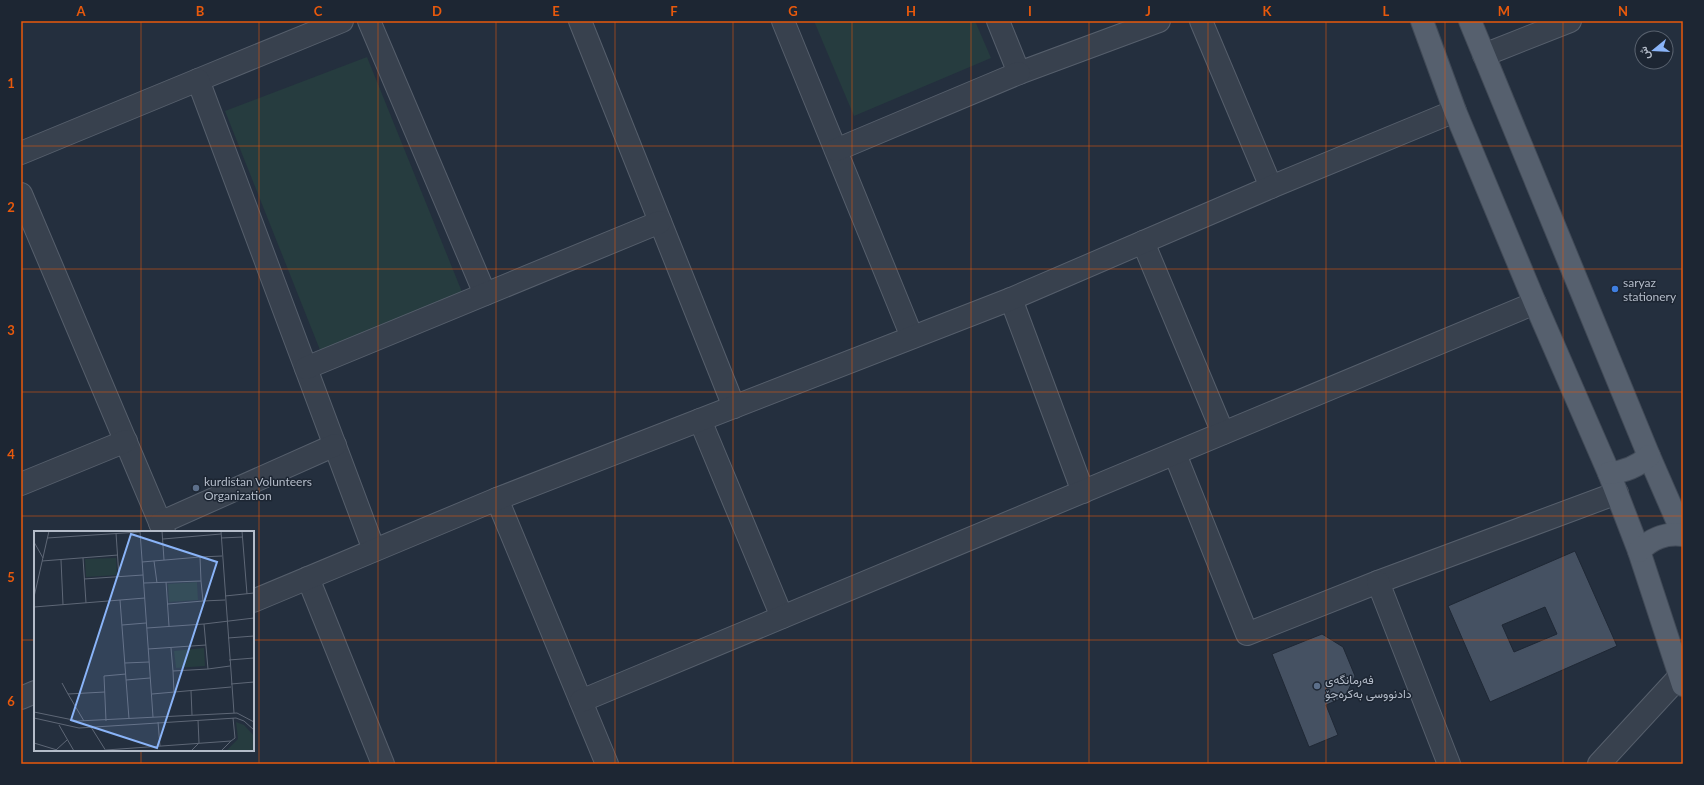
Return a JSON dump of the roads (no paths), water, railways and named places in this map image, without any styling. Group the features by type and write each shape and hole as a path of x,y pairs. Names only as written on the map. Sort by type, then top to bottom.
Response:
{"main road":[{"path":"1422,21 1455,111 1535,304 1609,473 1639,551 1681,680"},
{"path":"1470,21 1683,535 1664,535 1650,541 1639,551"},
{"path":"1609,473 1630,470 1649,456"}],"street":[{"path":"21,153 342,21"},
{"path":"369,21 485,294"},
{"path":"580,21 734,406"},
{"path":"782,21 912,337"},
{"path":"998,21 1019,73"},
{"path":"836,150 1019,73 1160,21"},
{"path":"1201,21 1271,187"},
{"path":"1484,55 1570,21"},
{"path":"198,80 374,550"},
{"path":"254,601 496,499 1011,299 1271,187 1455,111"},
{"path":"21,194 162,528 335,445"},
{"path":"306,368 660,222"},
{"path":"1143,242 1223,433"},
{"path":"1011,299 1083,492"},
{"path":"581,701 1535,304"},
{"path":"700,420 782,618"},
{"path":"21,484 126,441"},
{"path":"1175,454 1246,634 1378,582 1616,493"},
{"path":"496,499 607,764"},
{"path":"308,578 383,764"},
{"path":"1378,582 1449,764"},
{"path":"1599,764 1681,680"},
{"path":"21,698 34,692"}],"place":[{"name":"saryaz stationery","path":"1615,289"},
{"name":"kurdistan Volunteers Organization","path":"196,488"},
{"name":"فەرمانگەی دادنووسی بەکرەجۆ","path":"1317,686"}]}
